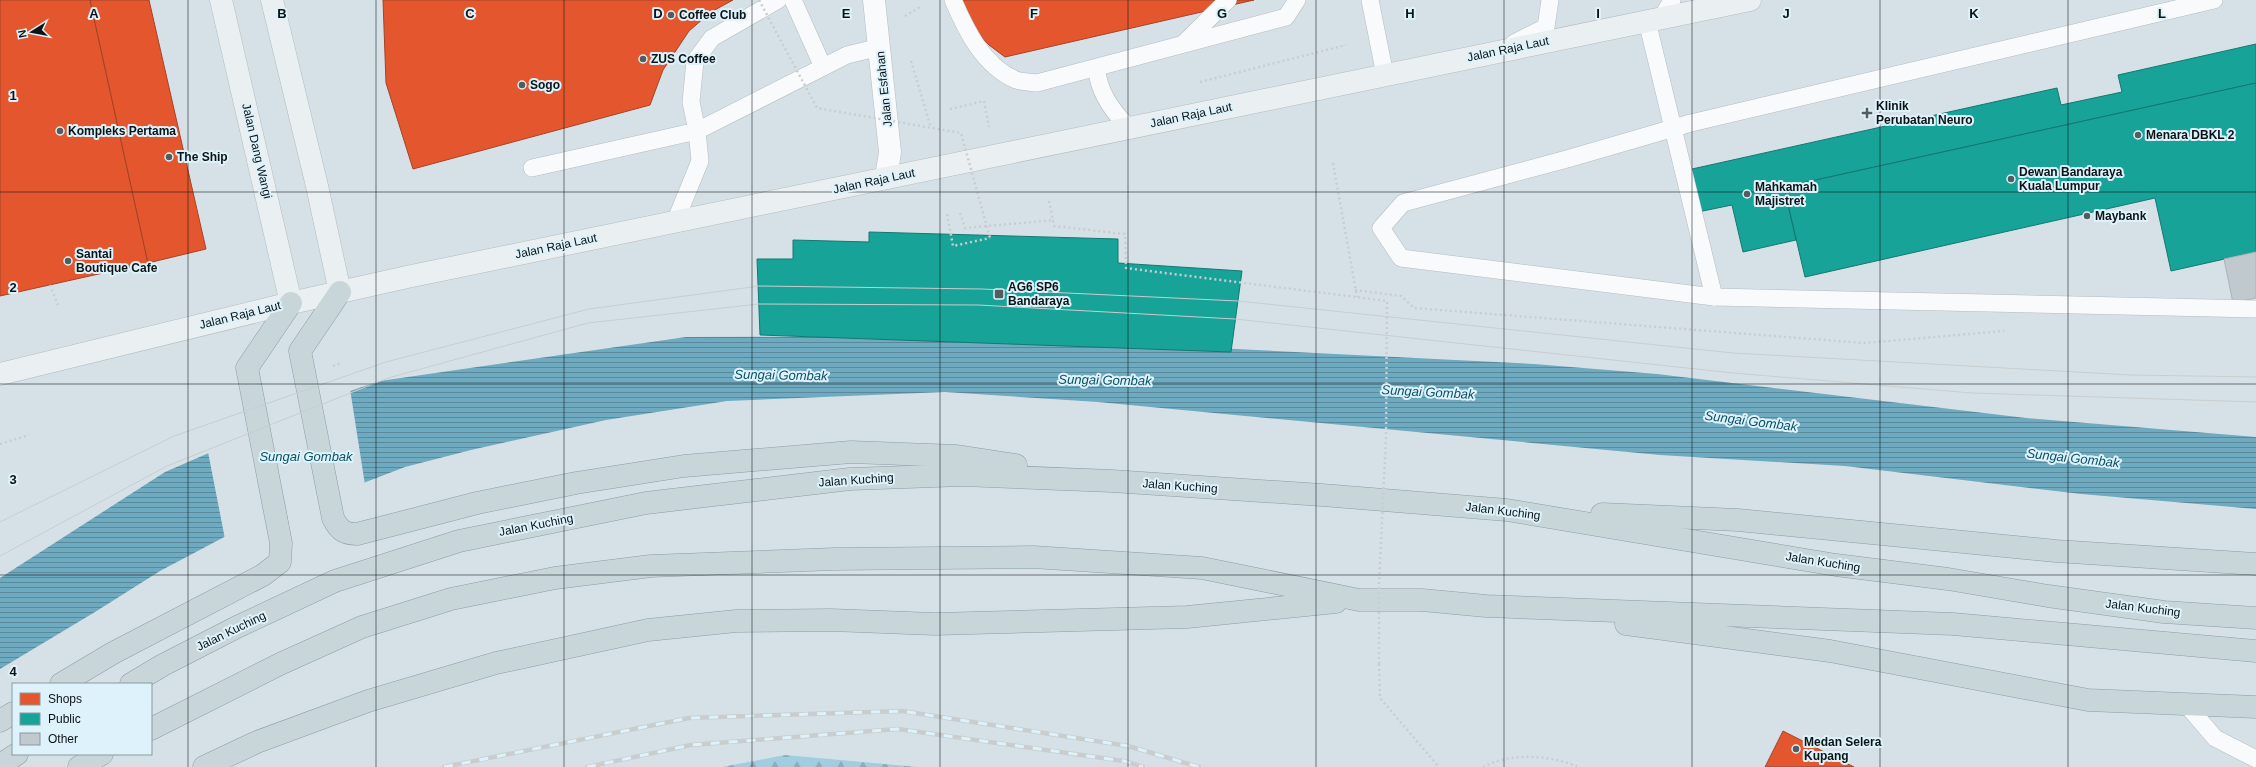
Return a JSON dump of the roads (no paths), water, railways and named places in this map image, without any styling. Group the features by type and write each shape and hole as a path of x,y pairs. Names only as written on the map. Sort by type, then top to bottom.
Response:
{"highway":[{"path":"340,292 300,351 333,518 338,529 348,534 358,534 477,503 576,483 684,466 851,452 957,456 1112,481"},
{"path":"63,683 113,653 264,575 280,562 281,543 247,368 291,303"},
{"name":"Jalan Kuching","path":"133,683 163,665 237,627 335,581 459,541 646,503 850,479 963,475 1112,481 1322,495 1507,510 1836,565 1948,579 2048,596 2164,612 2256,618"},
{"path":"1507,510 1738,520 2056,551 2256,564"},
{"path":"152,728 280,664 362,627 451,599 555,578 651,566 834,559 1032,557 1202,568 1360,600"},
{"path":"204,767 257,742 368,701 496,663 648,630 736,621 831,620 934,624 1187,618 1360,600 1422,600 1486,606 1830,651 2088,700 2256,707"},
{"path":"1486,606 1953,624 2256,651"},
{"path":"0,721 12,714"},
{"path":"0,765 15,755"},
{"path":"79,767 100,755"}],"main road":[{"name":"Jalan Dang Wangi","path":"221,0 291,303"},
{"path":"272,0 317,186 340,292"},
{"name":"Jalan Raja Laut","path":"0,374 340,292 1750,0"}],"street":[{"name":"Jalan Esfahan","path":"874,0 890,152 886,178"}],"lane":[{"path":"675,222 700,162 697,131 691,102 695,61 712,38 778,0"},
{"path":"793,0 823,67"},
{"path":"953,0 966,32 983,54 1016,80 1037,83 1097,69 1286,17 1297,0"},
{"path":"1181,46 1228,0"},
{"path":"1370,0 1385,75"},
{"path":"1500,51 1546,27 1550,0"},
{"path":"1672,0 1654,20 1672,128 1714,297"},
{"path":"2214,0 1672,128 1567,159 1403,203 1381,228 1401,258 1714,297 2256,309"},
{"path":"532,168 697,131 847,55 880,47"},
{"path":"1097,69 1101,89 1120,120 1129,128"},
{"path":"2186,704 2215,738 2256,759"}],"water":[{"name":"Sungai Gombak","path":"927,336 1075,341 1534,364 1657,374 2026,418 2256,437 2256,509 2081,494 1845,466 1660,455 1098,402 945,392 727,401 606,420 471,450 405,467 228,535 160,571 0,669 0,578 165,472 218,449 284,413 380,381 686,337"}],"tram line":[{"path":"0,522 174,436 386,362 589,309 759,286 982,289 1238,301 1733,353 2131,375 2256,377"},
{"path":"0,556 167,466 388,378 588,323 759,304 978,305 1235,319 1733,373 1972,393 2256,402"}],"railway":[{"path":"444,767 689,718 902,711 1128,746 1199,767"},
{"path":"587,767 691,745 898,729 1124,761 1143,767"}],"place":[{"name":"Coffee Club","path":"671,15"},
{"name":"ZUS Coffee","path":"643,59"},
{"name":"Sogo","path":"522,85"},
{"name":"Klinik Perubatan Neuro","path":"1867,113"},
{"name":"Kompleks Pertama","path":"60,131"},
{"name":"Menara DBKL 2","path":"2138,135"},
{"name":"The Ship","path":"169,157"},
{"name":"Dewan Bandaraya Kuala Lumpur","path":"2011,179"},
{"name":"Mahkamah Majistret","path":"1747,194"},
{"name":"Maybank","path":"2087,216"},
{"name":"Santai Boutique Cafe","path":"68,261"},
{"name":"AG6 SP6 Bandaraya","path":"999,294"},
{"name":"Medan Selera Kupang","path":"1796,749"}]}
